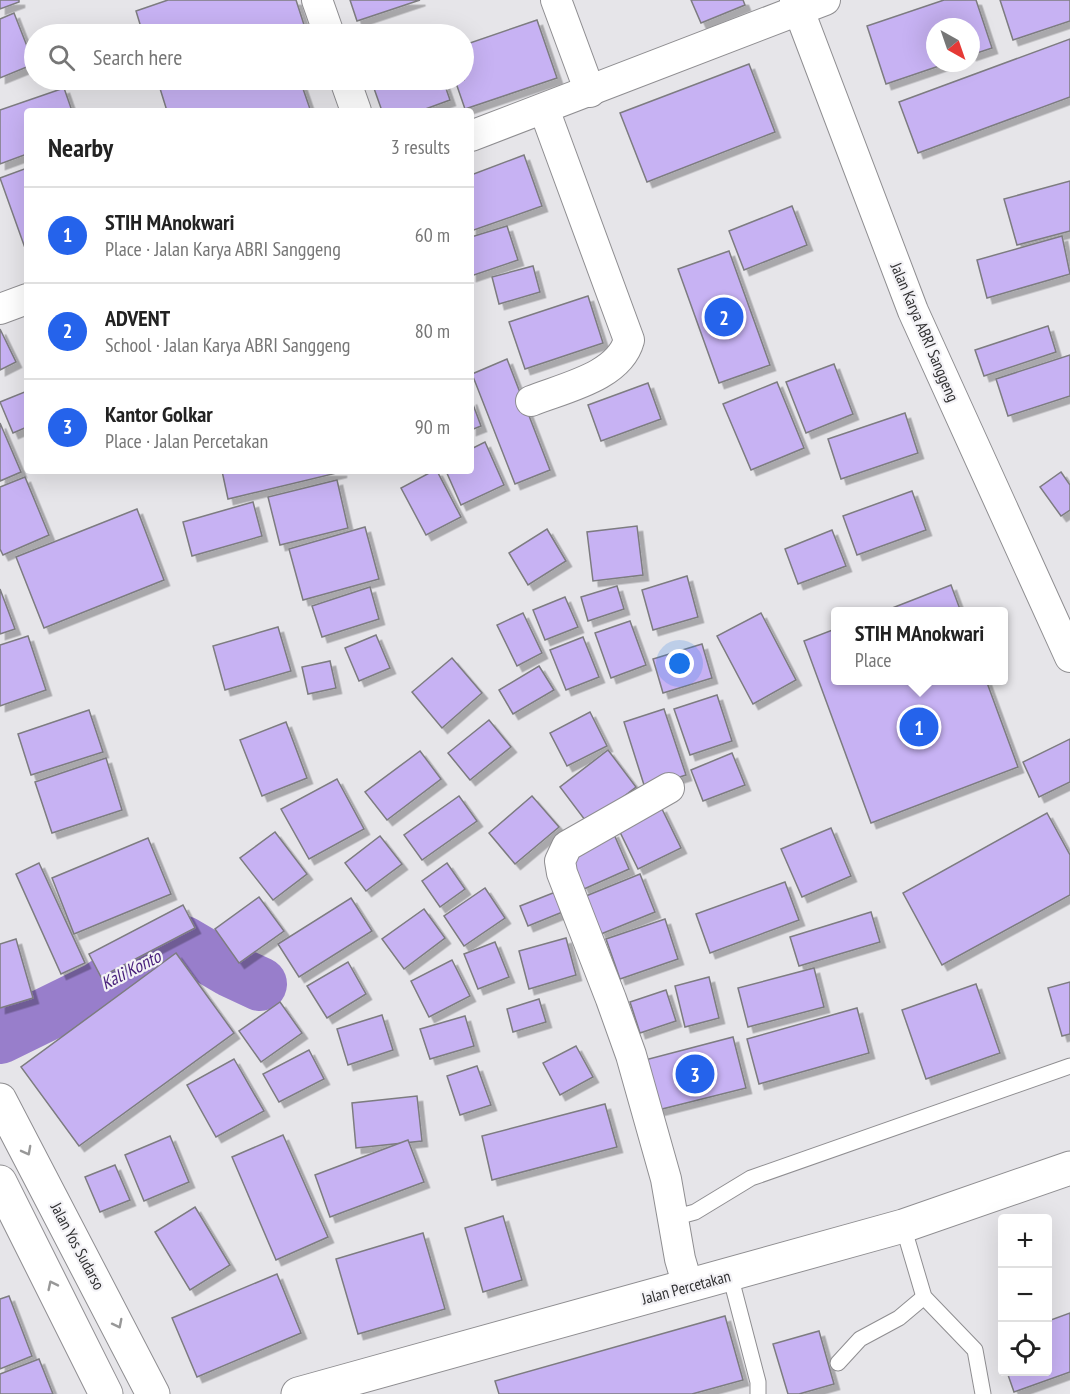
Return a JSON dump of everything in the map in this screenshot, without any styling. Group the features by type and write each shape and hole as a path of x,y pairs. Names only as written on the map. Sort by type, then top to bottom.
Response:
{"main road":[{"name":"Jalan Yos Sudarso","path":"0,1100 153,1394"},
{"name":"Jalan Percetakan","path":"298,1394 903,1226 1070,1168"},
{"path":"0,1182 8,1217 106,1394"}],"street":[{"path":"317,0 325,24"},
{"path":"556,0 590,92"},
{"path":"474,135 590,92 806,3"},
{"name":"Jalan Karya ABRI Sanggeng","path":"806,3 914,311 1070,657"},
{"path":"349,90 355,108"},
{"path":"531,401 602,373 622,355 629,340 544,109"},
{"path":"0,309 24,300"},
{"path":"669,788 567,846 560,861 561,873 611,999 630,1055 666,1179 688,1286"}],"lane":[{"path":"673,1218 694,1212 751,1178 1070,1066"},
{"path":"903,1226 924,1297 975,1350 983,1394"},
{"path":"730,1275 758,1382 758,1394"},
{"path":"838,1363 860,1339 899,1318 924,1297"}],"building":[{"path":"0,0 19,0 19,2 0,9"},
{"path":"168,0 296,0 304,24 140,24 136,11"},
{"path":"350,0 420,0 357,21"},
{"path":"691,0 743,0 745,5 701,23"},
{"path":"944,0 976,0 992,48 980,52 980,18 926,18 926,70 886,84 867,26"},
{"path":"1000,0 1070,0 1070,21 1013,40"},
{"path":"14,13 24,38 24,68 0,78 0,19"},
{"path":"537,20 557,78 465,108 458,90 474,90 474,42"},
{"path":"1070,39 1070,97 918,153 899,102"},
{"path":"749,64 775,132 647,182 620,113"},
{"path":"58,90 65,90 71,108 24,108 24,155 0,164 0,110"},
{"path":"160,90 303,90 310,108 166,108"},
{"path":"375,90 446,90 450,100 428,108 381,108"},
{"path":"524,155 542,206 474,230 474,174"},
{"path":"24,169 24,245 0,178"},
{"path":"1070,181 1070,231 1017,245 1004,199"},
{"path":"792,206 807,245 744,270 729,231"},
{"path":"507,226 518,260 474,275 474,236"},
{"path":"1062,236 1070,274 987,298 977,260"},
{"path":"729,251 770,365 719,383 678,269"},
{"path":"533,266 540,292 499,304 492,277"},
{"path":"588,296 603,343 525,369 509,322"},
{"path":"1048,326 1056,352 984,376 975,350"},
{"path":"0,329 16,362 0,370"},
{"path":"1070,355 1070,396 1008,416 996,379"},
{"path":"507,359 550,470 515,484 474,379 474,373"},
{"path":"834,364 853,414 806,433 786,382"},
{"path":"777,382 804,448 751,470 723,404"},
{"path":"648,383 661,419 601,441 588,405"},
{"path":"24,392 24,428 13,433 0,402"},
{"path":"474,407 481,426 474,429"},
{"path":"905,413 918,453 841,479 828,439"},
{"path":"0,423 21,472 0,481"},
{"path":"485,442 504,485 461,505 447,474 474,474 474,448"},
{"path":"1061,472 1070,485 1070,510 1061,516 1040,487"},
{"path":"223,474 333,474 228,499"},
{"path":"427,474 439,474 461,517 426,535 401,488"},
{"path":"25,477 49,535 3,555 0,549 0,487"},
{"path":"337,480 348,528 280,545 268,497"},
{"path":"912,491 926,530 857,555 843,516"},
{"path":"253,502 262,536 192,556 183,522"},
{"path":"137,509 164,580 44,628 16,557"},
{"path":"637,526 643,575 593,581 587,532"},
{"path":"365,527 379,579 303,600 289,549"},
{"path":"547,529 566,561 528,585 509,553"},
{"path":"832,530 846,566 798,584 785,549"},
{"path":"687,576 698,617 653,630 642,590"},
{"path":"951,585 959,607 895,607"},
{"path":"617,586 624,609 588,621 581,597"},
{"path":"370,587 379,619 322,637 312,606"},
{"path":"0,589 15,629 0,634"},
{"path":"565,597 578,627 545,640 533,610"},
{"path":"523,613 542,653 517,666 497,625"},
{"path":"761,613 796,680 753,704 717,636"},
{"path":"630,621 646,665 611,678 595,633"},
{"path":"278,627 291,671 225,690 213,646"},
{"path":"831,631 831,685 988,685 1018,767 871,823 804,641"},
{"path":"376,635 390,668 359,681 345,648"},
{"path":"28,636 46,690 0,706 0,645"},
{"path":"583,637 599,677 566,690 550,650"},
{"path":"702,644 712,678 663,693 653,659"},
{"path":"452,658 482,693 442,728 412,692"},
{"path":"330,661 336,688 308,694 302,667"},
{"path":"539,666 554,690 513,714 499,690"},
{"path":"717,695 732,741 690,755 674,709"},
{"path":"664,709 686,775 645,788 624,722"},
{"path":"89,710 103,752 31,775 18,734"},
{"path":"590,712 607,746 567,766 550,733"},
{"path":"489,720 511,747 470,780 448,753"},
{"path":"286,722 307,778 262,796 240,740"},
{"path":"1070,739 1070,782 1039,797 1023,762"},
{"path":"608,750 636,787 588,824 560,787"},
{"path":"420,751 441,779 387,820 365,792"},
{"path":"732,753 745,785 703,801 691,770"},
{"path":"106,758 122,810 52,833 35,782"},
{"path":"337,779 364,829 309,859 281,809"},
{"path":"459,796 477,821 422,860 404,835"},
{"path":"532,796 559,827 515,864 489,833"},
{"path":"661,807 681,848 638,869 618,828"},
{"path":"1047,813 1070,855 1070,895 942,965 903,893"},
{"path":"831,828 851,876 802,897 781,849"},
{"path":"275,832 307,874 273,900 240,858"},
{"path":"613,832 629,869 584,889 567,852"},
{"path":"380,836 402,864 366,891 345,863"},
{"path":"148,838 171,894 74,934 52,878"},
{"path":"39,863 85,963 61,974 16,874"},
{"path":"447,863 465,889 440,907 422,881"},
{"path":"640,874 655,912 601,934 586,896"},
{"path":"785,882 799,920 710,953 696,914"},
{"path":"485,888 505,918 464,946 444,916"},
{"path":"558,891 565,911 528,926 520,906"},
{"path":"259,897 284,931 239,963 215,929"},
{"path":"351,898 372,931 299,977 278,944"},
{"path":"183,905 195,928 101,977 89,954"},
{"path":"424,909 445,938 404,969 382,939"},
{"path":"871,912 880,942 799,966 790,937"},
{"path":"665,919 678,959 620,979 606,939"},
{"path":"566,938 576,975 529,989 519,951"},
{"path":"16,939 33,998 0,1008 0,944"},
{"path":"495,942 509,977 478,989 464,954"},
{"path":"176,953 234,1033 79,1146 21,1067"},
{"path":"452,960 470,996 429,1017 411,981"},
{"path":"348,962 366,994 327,1018 307,986"},
{"path":"814,968 824,1007 748,1027 738,988"},
{"path":"709,977 719,1018 685,1027 675,986"},
{"path":"1070,982 1070,1034 1062,1036 1048,988"},
{"path":"976,984 1000,1053 926,1079 902,1010"},
{"path":"666,990 676,1021 640,1033 630,1002"},
{"path":"539,999 546,1022 513,1032 507,1009"},
{"path":"280,1002 302,1033 261,1062 239,1031"},
{"path":"857,1008 869,1053 759,1084 747,1039"},
{"path":"382,1015 393,1050 348,1065 337,1029"},
{"path":"465,1016 474,1046 430,1059 420,1029"},
{"path":"733,1037 746,1088 658,1110 645,1060"},
{"path":"576,1046 593,1077 560,1095 543,1063"},
{"path":"309,1050 324,1079 279,1102 263,1074"},
{"path":"234,1059 264,1111 216,1137 187,1085"},
{"path":"477,1066 491,1105 460,1115 447,1076"},
{"path":"417,1096 422,1141 356,1148 352,1103"},
{"path":"605,1104 617,1147 492,1180 482,1136"},
{"path":"283,1135 328,1237 276,1260 232,1157"},
{"path":"170,1136 189,1182 144,1201 125,1155"},
{"path":"408,1140 424,1182 330,1217 315,1175"},
{"path":"115,1165 130,1200 100,1212 85,1177"},
{"path":"195,1207 230,1265 190,1290 155,1232"},
{"path":"503,1216 522,1280 483,1292 465,1228"},
{"path":"423,1233 445,1309 358,1334 336,1259"},
{"path":"277,1274 301,1333 197,1377 172,1318"},
{"path":"9,1296 32,1356 0,1369 0,1299"},
{"path":"1070,1313 1070,1372 1014,1392 1008,1376 1052,1376 1052,1320"},
{"path":"725,1316 743,1380 692,1394 499,1394 495,1381"},
{"path":"819,1331 834,1384 799,1394 788,1394 773,1344"},
{"path":"39,1359 53,1394 0,1394 0,1374"}],"waterway":[{"name":"Kali Konto","path":"0,1037 98,989 123,972 184,943 230,970 260,984"}],"place":[{"name":"ADVENT","path":"724,317"},
{"name":"STIH MAnokwari","path":"919,727"},
{"name":"Kantor Golkar","path":"695,1074"}]}
